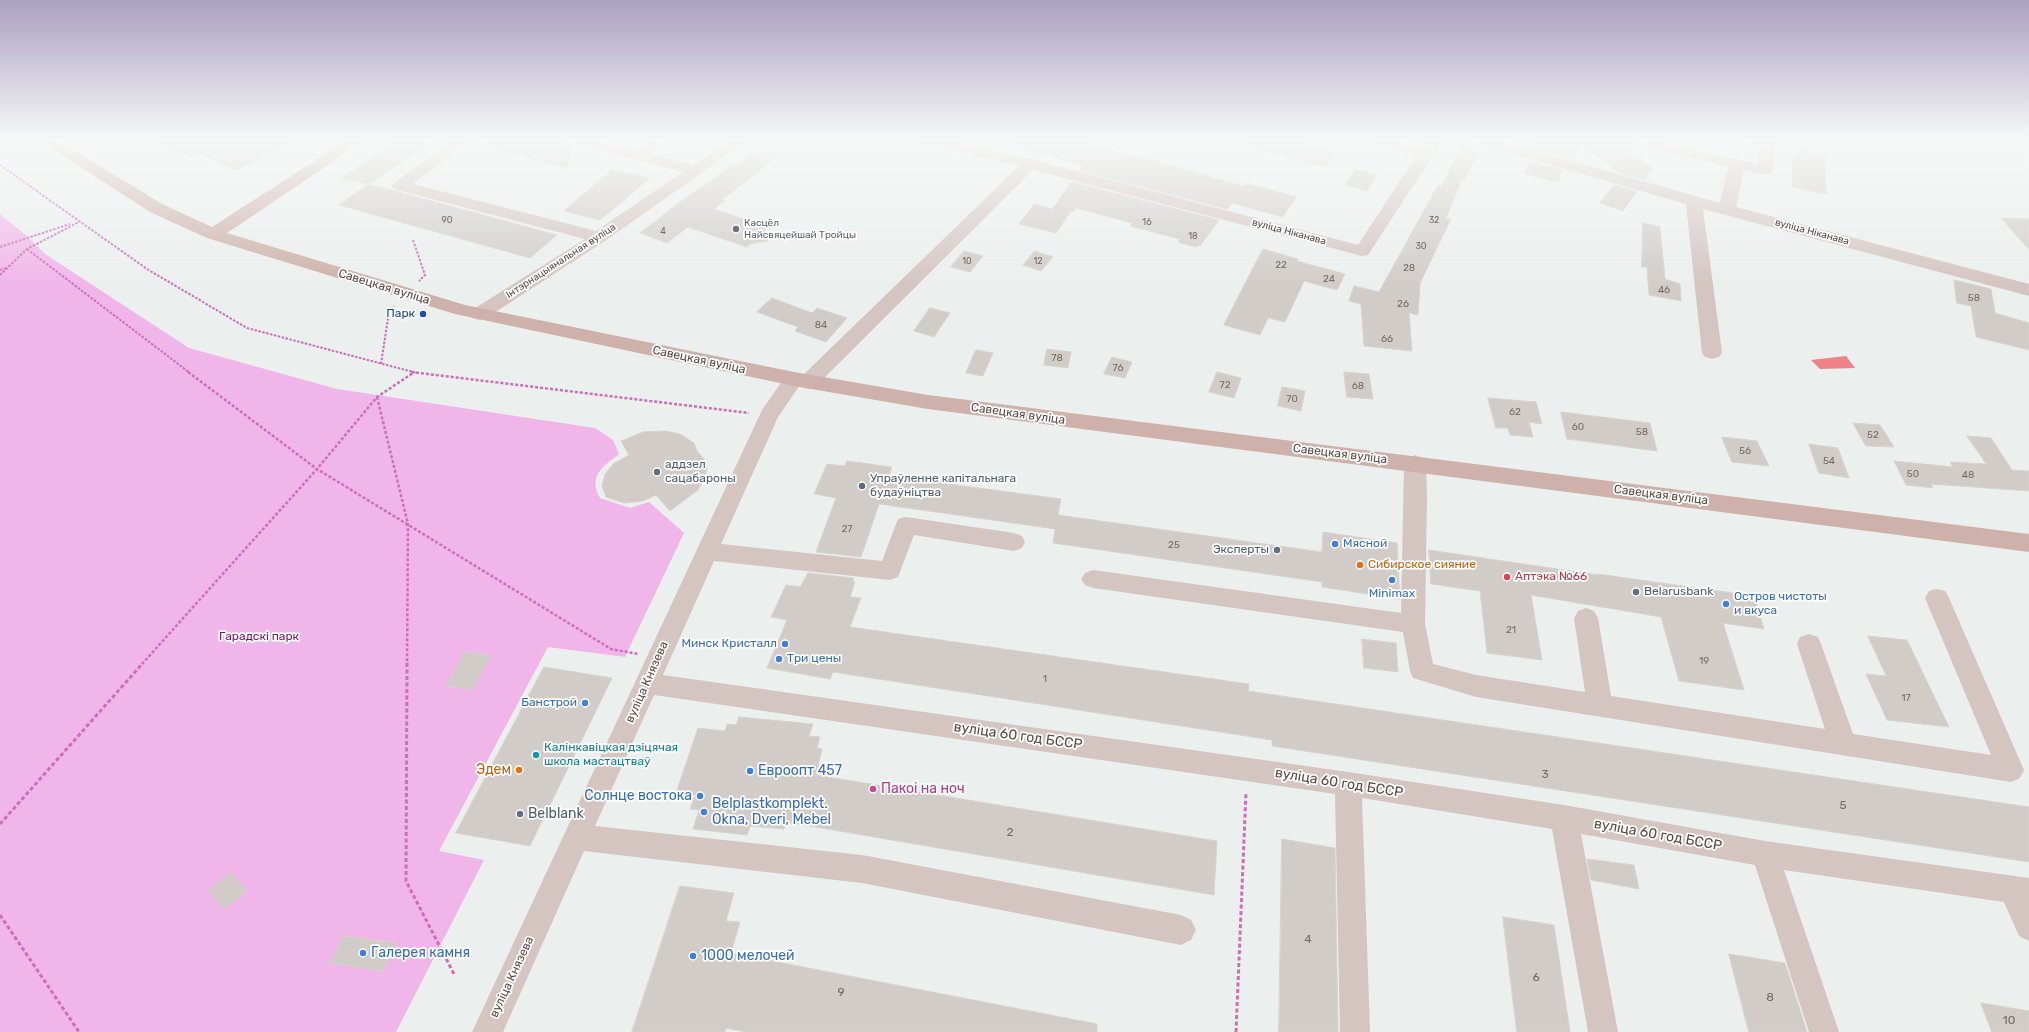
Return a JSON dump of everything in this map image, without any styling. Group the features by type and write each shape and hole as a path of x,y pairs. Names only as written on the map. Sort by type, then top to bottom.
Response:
{"main road":[{"name":"Савецкая вуліца","path":"124,188 156,208 213,234 479,314 801,381 936,403 1415,463 2029,543"},
{"path":"213,234 284,188"}],"street":[{"path":"408,188 599,237"},
{"name":"Інтэрнацыянальная вуліца","path":"479,314 599,237 671,188"},
{"name":"вуліца Князева","path":"487,1032 769,415 801,381 1005,188"},
{"name":"вуліца Ніканава","path":"1122,188 1362,251 1403,188"},
{"name":"вуліца Ніканава","path":"1649,188 2029,290"},
{"path":"1727,210 1732,188"},
{"path":"1694,201 1712,353"},
{"path":"1415,463 1416,498 1413,624 1422,670 1476,686 2011,770 1937,598"},
{"path":"706,551 890,571 906,525 1014,542"},
{"path":"1093,579 1413,624"},
{"path":"1586,618 1600,706"},
{"path":"1809,644 1843,743"},
{"name":"вуліца 60 год БССР","path":"647,683 1348,784 1564,818 1765,854 2021,891"},
{"path":"1348,784 1355,1032"},
{"path":"1564,818 1603,1032"},
{"path":"576,836 862,869 1181,930"},
{"path":"1765,854 1824,1032"},
{"path":"2021,891 2029,926"}],"path":[{"path":"32,188 78,222 147,268 247,328 413,372 769,415"},
{"path":"0,247 78,222"},
{"path":"0,275 27,249 78,222"},
{"path":"27,249 317,469 611,649 658,658"},
{"path":"0,270 8,267"},
{"path":"0,824 317,469 377,397 413,372"},
{"path":"377,397 408,524 406,881 455,976"},
{"path":"1236,1032 1247,769"},
{"path":"0,915 79,1032"}],"green space":[{"name":"Гарадскі парк","path":"0,214 28,237 45,254 189,348 337,389 595,428 613,440 619,454 602,468 596,478 597,490 600,498 630,508 649,502 684,533 625,657 548,647 439,851 484,860 396,1032 0,1032"}],"shaded area":[{"path":"1846,356 1855,368 1820,369 1811,360"}],"building":[{"path":"363,188 384,188 557,235 530,258 339,205"},
{"path":"591,188 638,188 600,220 564,211"},
{"path":"700,188 737,188 722,200 724,201 714,209 764,226 768,241 750,244 747,247 688,227 667,243 640,233"},
{"path":"1067,188 1096,188 1219,220 1200,246 1198,245 1196,247 1178,242 1180,239 1130,226 1132,223 1076,208 1073,212 1071,211 1056,233 1019,224 1034,204 1052,209"},
{"path":"1146,188 1264,188 1296,197 1283,217 1232,203 1227,209"},
{"path":"1357,188 1369,188 1367,191"},
{"path":"1436,188 1458,188 1446,218 1451,219 1420,283 1418,315 1409,313 1412,351 1364,346 1361,304 1349,301 1354,286 1379,292"},
{"path":"1612,188 1626,188 1637,191 1623,211 1600,203"},
{"path":"1798,188 1826,188 1826,194"},
{"path":"2001,218 2029,219 2029,249"},
{"path":"1643,223 1660,227 1665,279 1680,284 1681,301 1649,295 1647,267 1642,267"},
{"path":"1263,249 1298,259 1297,261 1345,274 1337,290 1304,281 1285,322 1268,318 1260,335 1224,325"},
{"path":"964,251 983,256 970,272 951,267"},
{"path":"1035,251 1053,257 1041,271 1023,265"},
{"path":"1954,280 1991,289 1995,313 2029,323 2029,350 1976,337 1971,306 1957,303"},
{"path":"772,298 812,313 817,308 847,318 826,342 795,331 798,327 757,312"},
{"path":"930,308 950,313 934,337 914,331"},
{"path":"1047,349 1071,352 1068,368 1044,365"},
{"path":"976,350 993,353 983,376 966,373"},
{"path":"1112,357 1132,362 1125,378 1104,374"},
{"path":"1217,372 1241,378 1234,398 1209,392"},
{"path":"1344,372 1369,374 1373,399 1347,397"},
{"path":"1282,387 1305,391 1301,411 1278,406"},
{"path":"1488,398 1536,402 1542,424 1529,422 1533,437 1510,435 1508,428 1496,428"},
{"path":"1561,412 1650,423 1657,451 1567,439"},
{"path":"1853,423 1880,425 1894,447 1866,446"},
{"name":"аддзел сацабароны","path":"665,431 680,434 694,443 697,451 704,459 707,469 704,480 698,490 670,511 656,495 643,501 624,503 606,497 602,486 605,474 613,464 629,455 621,441 643,432"},
{"path":"1967,436 1991,438 2012,470 2029,471 2029,491 1931,484 1933,488 1906,485 1894,461 1953,467 1950,462 1986,464"},
{"path":"1722,437 1757,441 1769,466 1732,462"},
{"path":"1809,444 1838,448 1849,478 1819,473"},
{"path":"847,461 892,467 889,476 1061,499 1058,515 1322,552 1323,532 1397,543 1400,599 1322,587 1322,582 1053,543 1055,529 879,504 861,557 816,552 836,498 814,494 827,464 845,466"},
{"path":"1429,550 1754,596 1764,629 1723,623 1744,690 1679,681 1661,617 1531,595 1542,660 1487,653 1480,591 1431,584"},
{"path":"808,573 854,578 853,581 855,582 850,597 861,598 850,627 1249,684 1248,691 2029,807 2029,862 1272,746 1272,740 833,672 830,679 767,668 787,620 771,617 786,585 800,587"},
{"path":"1868,636 1907,640 1949,727 1887,720 1866,674 1886,676"},
{"path":"1362,639 1396,643 1398,672 1364,668"},
{"path":"465,652 491,655 472,690 446,686"},
{"name":"Калінкавіцкая дзіцячая школа мастацтваў","path":"544,667 612,678 530,846 456,833"},
{"path":"739,717 813,724 809,736 820,737 817,748 822,749 816,775 1217,841 1214,895 786,822 784,829 750,826 747,835 693,829 699,810 690,809 695,795 676,793 698,728 725,731 727,724 736,725"},
{"path":"1282,839 1335,848 1338,1032 1279,1032"},
{"path":"1587,859 1634,865 1639,889 1591,880"},
{"path":"231,873 247,891 224,909 209,891"},
{"path":"680,886 734,893 726,921 740,922 731,953 1097,1024 1097,1032 745,1032 726,1028 725,1032 632,1032"},
{"path":"1503,917 1554,925 1570,1032 1517,1032"},
{"name":"Галерея камня","path":"344,936 397,943 383,971 330,963"},
{"path":"1729,954 1785,963 1807,1032 1749,1032"},
{"path":"1981,1003 2029,1011 2029,1032 1992,1032"}],"place":[{"name":"Касцёл Найсвяцейшай Тройцы","path":"736,229"},
{"name":"Парк","path":"423,314"},
{"name":"аддзел сацабароны","path":"657,472"},
{"name":"Упраўленне капітальнага будаўніцтва","path":"862,486"},
{"name":"Мясной","path":"1335,544"},
{"name":"Эксперты","path":"1277,550"},
{"name":"Сибирское сияние","path":"1360,565"},
{"name":"Аптэка №66","path":"1507,577"},
{"name":"Minimax","path":"1392,580"},
{"name":"Belarusbank","path":"1636,592"},
{"name":"Остров чистоты и вкуса","path":"1726,604"},
{"name":"Минск Кристалл","path":"785,644"},
{"name":"Три цены","path":"779,659"},
{"name":"Банстрой","path":"585,703"},
{"name":"Калінкавіцкая дзіцячая школа мастацтваў","path":"536,755"},
{"name":"Эдем","path":"519,770"},
{"name":"Евроопт 457","path":"750,771"},
{"name":"Пакоі на ноч","path":"873,789"},
{"name":"Солнце востока","path":"700,796"},
{"name":"Belplastkomplekt. Okna, Dveri, Mebel","path":"704,812"},
{"name":"Belblank","path":"520,814"},
{"name":"Галерея камня","path":"363,953"},
{"name":"1000 мелочей","path":"693,956"}]}
